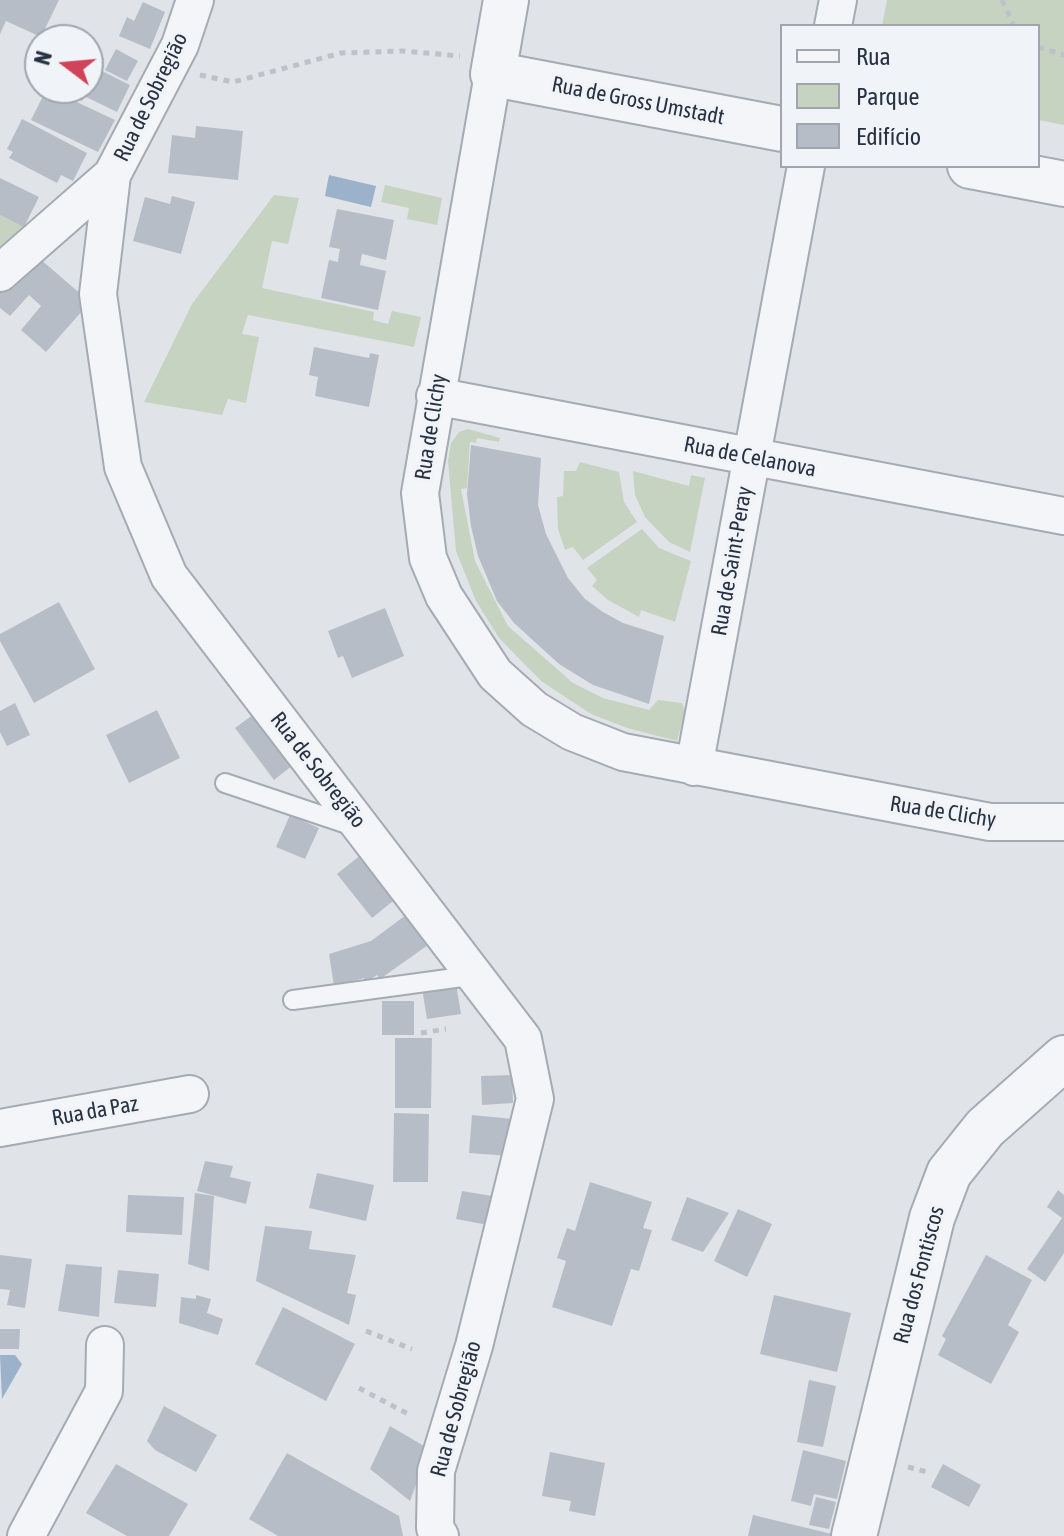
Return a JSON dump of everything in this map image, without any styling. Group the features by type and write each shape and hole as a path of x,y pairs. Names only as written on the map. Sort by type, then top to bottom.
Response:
{"street":[{"name":"Rua de Sobregião","path":"195,0 180,45 112,175 98,294 123,467 169,576 523,1039 535,1099 474,1346 436,1471 435,1528 440,1536"},
{"name":"Rua de Clichy","path":"506,0 477,65 420,493 428,558 465,632 495,674 534,709 572,732 623,752 990,822 1064,822"},
{"path":"833,24 838,0"},
{"name":"Rua de Gross Umstadt","path":"477,65 780,129"},
{"name":"Rua de Saint-Peray","path":"694,767 806,168"},
{"path":"980,168 1064,184"},
{"path":"0,273 112,175"},
{"name":"Rua de Celanova","path":"435,396 1064,516"},
{"name":"Rua dos Fontiscos","path":"854,1536 932,1218 949,1173 985,1128 1064,1058"},
{"name":"Rua da Paz","path":"0,1128 190,1094"},
{"path":"26,1536 104,1391 105,1345"}],"lane":[{"path":"225,783 366,831"},
{"path":"293,1000 477,975"}],"path":[{"path":"1002,0 1013,24"},
{"path":"1040,48 1064,55"},
{"path":"191,72 233,82 341,53 403,51 477,65"},
{"path":"421,1033 446,1029"},
{"path":"366,1331 412,1349"},
{"path":"359,1388 408,1414"},
{"path":"895,1463 931,1473"}],"green space":[{"path":"887,0 1064,0 1064,125 1040,120 1040,24 882,24"},
{"path":"385,185 442,198 437,225 407,219 409,208 381,202"},
{"path":"274,195 299,198 288,244 272,241 262,288 374,312 373,320 388,324 392,311 421,317 414,347 248,315 242,334 259,337 246,403 228,399 222,415 144,402 192,304"},
{"path":"0,215 30,229 0,257"},
{"path":"468,429 500,438 499,442 477,438 476,443 470,442 467,488 461,489 475,561 508,626 573,683 603,698 649,710 658,700 682,703 685,711 677,741 627,728 591,714 541,681 499,638 476,601 456,551 448,461 451,443 459,432"},
{"path":"580,462 619,472 624,502 637,522 583,560 573,547 565,550 558,529 557,497 563,496 564,471 576,471"},
{"path":"633,471 689,486 691,475 705,478 690,552 669,542 645,517 635,495"},
{"path":"642,529 659,548 691,561 675,622 641,610 639,617 608,600 592,586 597,580 587,568"}],"water":[{"path":"329,175 376,186 371,207 325,196"},
{"path":"0,1355 15,1355 22,1364 2,1399"}],"building":[{"path":"0,0 59,0 47,24 24,24 24,29 6,21 0,34"},
{"path":"143,2 165,12 150,49 119,36 127,17 134,21"},
{"path":"116,49 138,61 127,81 105,70"},
{"path":"104,72 130,85 117,112 100,104 104,104"},
{"path":"39,104 81,104 115,120 98,152 31,120"},
{"path":"22,119 87,153 73,181 61,175 57,183 9,158 13,152 7,149"},
{"path":"196,126 243,131 238,180 168,173 172,135 195,138"},
{"path":"0,178 39,197 24,227 0,215"},
{"path":"172,196 195,202 181,254 133,241 145,197 170,204"},
{"path":"337,209 394,220 386,260 362,254 361,259 360,265 386,271 378,310 321,298 329,260 338,262 340,249 329,247"},
{"path":"32,252 90,302 46,352 21,330 41,306 29,295 10,316 0,308 0,288"},
{"path":"314,347 369,358 370,353 379,355 369,407 315,396 318,377 309,375"},
{"path":"471,445 541,458 538,505 546,534 568,578 585,599 603,612 623,623 664,636 649,704 593,685 559,664 514,623 497,601 478,556 471,526 467,494"},
{"path":"59,602 95,669 34,703 0,641 0,634"},
{"path":"385,608 404,656 352,678 343,656 338,658 328,631"},
{"path":"15,703 30,735 7,746 0,732 0,711"},
{"path":"157,710 180,758 129,783 106,735"},
{"path":"254,714 293,765 274,780 235,728"},
{"path":"290,815 319,828 305,859 276,847"},
{"path":"362,854 397,898 372,918 337,874"},
{"path":"406,915 428,945 380,979 377,975 366,982 364,978 334,986 329,954 371,941"},
{"path":"456,983 461,1014 427,1019 422,988"},
{"path":"382,1001 414,1001 414,1035 382,1035"},
{"path":"395,1038 432,1038 431,1108 395,1108"},
{"path":"512,1075 513,1103 482,1105 481,1076"},
{"path":"394,1113 429,1114 428,1182 393,1182"},
{"path":"472,1115 513,1119 510,1156 469,1153"},
{"path":"205,1161 233,1166 230,1177 251,1182 246,1204 197,1191"},
{"path":"317,1173 374,1185 366,1221 309,1208"},
{"path":"590,1182 652,1202 643,1228 652,1230 639,1271 631,1269 612,1326 552,1307 566,1261 557,1258 567,1228 575,1231"},
{"path":"1058,1190 1064,1195 1064,1253 1045,1282 1027,1269 1062,1218 1047,1207"},
{"path":"462,1191 498,1197 493,1226 456,1219"},
{"path":"195,1193 214,1196 209,1271 188,1264"},
{"path":"128,1195 184,1197 182,1235 126,1232"},
{"path":"687,1197 729,1213 703,1252 671,1240"},
{"path":"738,1209 772,1224 747,1277 714,1261"},
{"path":"265,1226 312,1231 309,1249 356,1255 347,1293 356,1295 349,1325 256,1281"},
{"path":"0,1255 32,1259 25,1308 7,1305 10,1290 0,1289"},
{"path":"986,1255 1032,1280 1008,1325 1019,1332 991,1384 938,1355 946,1339 942,1336"},
{"path":"66,1264 102,1267 99,1317 58,1311"},
{"path":"118,1270 159,1274 156,1307 114,1303"},
{"path":"196,1295 211,1299 207,1313 223,1319 218,1335 179,1323 181,1297 196,1299"},
{"path":"774,1295 851,1313 837,1372 760,1354"},
{"path":"283,1307 355,1344 326,1401 255,1364"},
{"path":"0,1329 20,1329 19,1349 0,1349"},
{"path":"809,1380 836,1386 823,1447 797,1442"},
{"path":"164,1406 217,1435 196,1472 155,1450 147,1441"},
{"path":"390,1426 429,1449 410,1501 370,1469"},
{"path":"803,1450 846,1461 837,1499 814,1494 811,1506 791,1501"},
{"path":"550,1452 605,1463 595,1516 569,1511 571,1501 542,1496"},
{"path":"287,1453 399,1516 403,1536 278,1536 249,1519"},
{"path":"116,1464 188,1504 169,1536 127,1536 86,1513"},
{"path":"943,1464 981,1485 969,1507 931,1487"},
{"path":"816,1497 836,1502 829,1529 809,1525"},
{"path":"753,1515 836,1535 836,1536 748,1536"}]}
